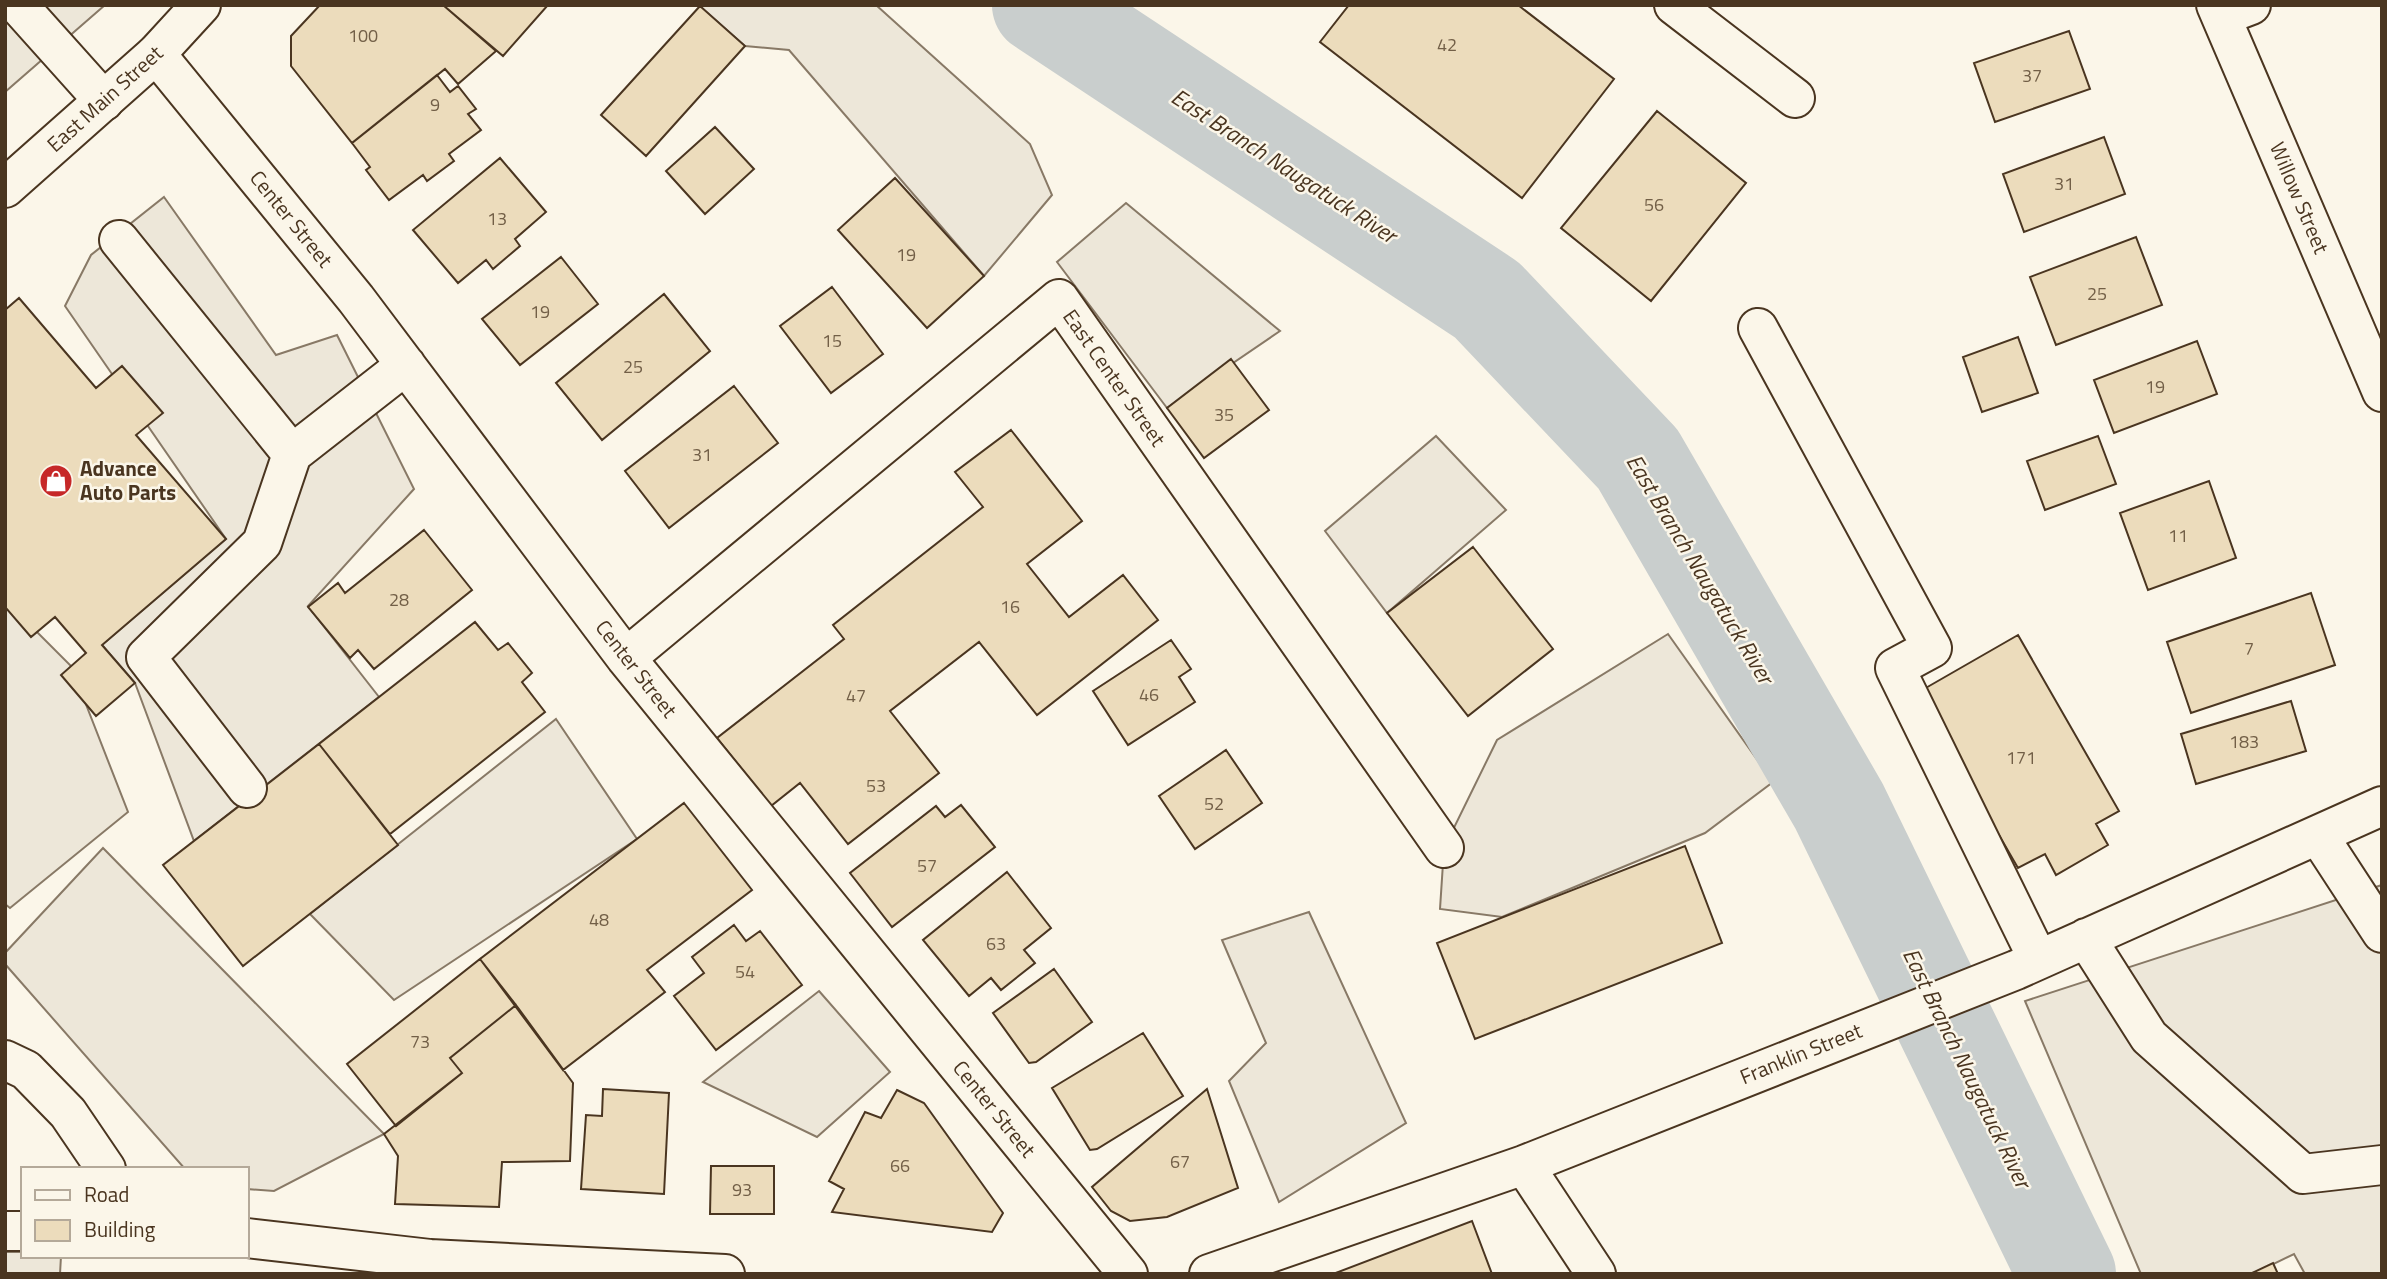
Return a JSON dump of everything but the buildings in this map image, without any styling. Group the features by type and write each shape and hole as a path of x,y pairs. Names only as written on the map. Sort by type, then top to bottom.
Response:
{"main road":[{"path":"18,5 104,101"},
{"name":"East Main Street","path":"5,188 156,54 201,5"},
{"path":"1674,5 1796,98"},
{"name":"Willow Street","path":"2230,9 2382,392"},
{"name":"Center Street","path":"156,54 356,299 626,658 1128,1274"},
{"path":"119,240 292,454"},
{"name":"East Center Street","path":"626,658 1059,299 1444,848"},
{"path":"1758,328 1932,648 1895,668 2027,965"},
{"path":"247,788 146,657 262,543 292,454 406,365"},
{"name":"Franklin Street","path":"1209,1274 1524,1165 2027,965 2382,806"},
{"path":"2318,835 2382,933"},
{"path":"2086,938 2149,1037 2303,1174 2382,1165"},
{"path":"5,1060 26,1070 68,1113 105,1167"},
{"path":"1524,1165 1595,1274"},
{"path":"248,1238 430,1259 725,1274"}],"shaded area":[{"path":"5,5 105,5 5,92"},
{"path":"698,5 876,5 1030,144 1052,195 984,276 789,50 745,46"},
{"path":"164,197 276,355 337,335 414,489 308,606 379,697 194,841 135,683 102,645 226,539 65,306 91,255"},
{"path":"1126,203 1280,331 1167,408 1057,262"},
{"path":"1436,436 1506,510 1387,613 1325,531"},
{"path":"5,600 71,666 128,812 10,908 5,904"},
{"path":"1668,634 1773,782 1705,833 1502,917 1440,909 1444,848 1497,740"},
{"path":"556,719 637,839 394,1000 310,914"},
{"path":"103,848 384,1134 274,1191 248,1189 248,1167 183,1167 5,964 5,953"},
{"path":"2382,885 2382,1274 2305,1274 2294,1254 2253,1274 2141,1274 2025,1001"},
{"path":"1309,912 1406,1123 1279,1202 1229,1081 1266,1043 1222,940"},
{"path":"819,991 890,1072 817,1137 703,1082"},
{"path":"5,1252 21,1252 21,1258 61,1258 60,1274 5,1274"}],"waterway":[{"name":"East Branch Naugatuck River","path":"1041,5 1487,300 1638,459 1839,806 2067,1274"}],"place":[{"name":"Advance Auto Parts","path":"56,481"}]}
